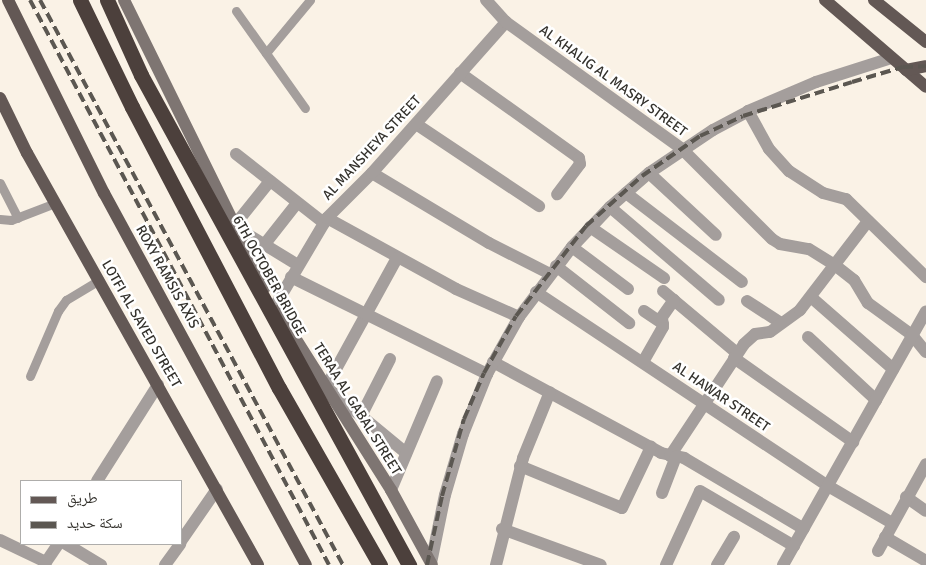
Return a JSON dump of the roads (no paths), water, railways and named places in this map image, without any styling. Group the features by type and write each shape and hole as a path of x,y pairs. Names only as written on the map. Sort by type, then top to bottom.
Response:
{"highway":[{"path":"80,0 132,108 280,388 380,565"},
{"name":"6TH OCTOBER BRIDGE","path":"106,0 141,76 408,565"}],"main road":[{"name":"ROXY RAMSIS AXIS","path":"8,0 104,193 306,565"},
{"name":"TERAA AL GABAL STREET","path":"124,0 275,306 391,490 431,564"},
{"path":"825,0 926,87"},
{"path":"874,0 926,42"},
{"path":"906,70 926,66"},
{"name":"LOTFI AL SAYED STREET","path":"0,98 55,203 258,565"}],"street":[{"name":"AL KHALIG AL MASRY STREET","path":"486,0 506,22 682,149 772,240 780,244 810,249 854,280 868,303 912,335 926,352"},
{"name":"AL MANSHEYA STREET","path":"275,306 326,221 372,173 506,22"},
{"path":"431,564 445,495 463,434 487,374 519,317 536,292 590,227 649,173 682,149 748,111 816,82 891,58"},
{"path":"460,73 579,158 580,164 557,194"},
{"path":"748,111 769,149 789,171 823,193 846,199 926,277"},
{"path":"416,124 540,206"},
{"path":"236,154 297,203 326,221 397,258 519,317"},
{"path":"372,173 489,243 553,270 629,323"},
{"path":"649,173 716,235"},
{"path":"270,182 234,226 298,265"},
{"path":"626,193 742,282"},
{"path":"264,245 297,203"},
{"path":"610,207 719,300"},
{"path":"662,493 673,457 704,404 736,356 755,334 770,332 812,298 868,221"},
{"path":"590,227 664,278"},
{"path":"572,247 628,288"},
{"path":"397,258 326,387 406,453"},
{"path":"291,277 487,374"},
{"path":"663,291 736,356 853,442"},
{"name":"AL HAWAR STREET","path":"536,292 828,486 892,523"},
{"path":"812,298 894,370"},
{"path":"643,362 663,324 662,317 674,300"},
{"path":"747,301 781,323"},
{"path":"644,311 663,324"},
{"path":"782,565 926,311"},
{"path":"808,337 876,400"},
{"path":"361,416 390,359"},
{"path":"493,362 651,447 673,457 684,458 804,529"},
{"path":"391,490 437,381"},
{"path":"98,480 158,385"},
{"path":"496,565 502,529 520,466 550,392"},
{"path":"520,466 622,508 651,447"},
{"path":"878,551 906,497 926,465"},
{"path":"182,540 217,489"},
{"path":"666,565 700,491 794,546"},
{"path":"906,497 926,511"},
{"path":"502,529 601,565"},
{"path":"717,565 734,537"},
{"path":"885,537 926,561"},
{"path":"0,540 45,564 57,545"},
{"path":"68,545 101,565"},
{"path":"165,565 179,545"}],"lane":[{"path":"266,53 310,0"},
{"path":"236,11 305,108"},
{"path":"0,183 18,218"},
{"path":"0,219 18,218 55,203"},
{"path":"30,376 58,311 66,300 99,280"}],"railway":[{"path":"30,0 329,565"},
{"path":"40,0 343,565"},
{"path":"427,565 442,496 464,419 484,373 516,316 586,226 642,176 700,136 743,116 852,82 903,67 926,66"}]}
